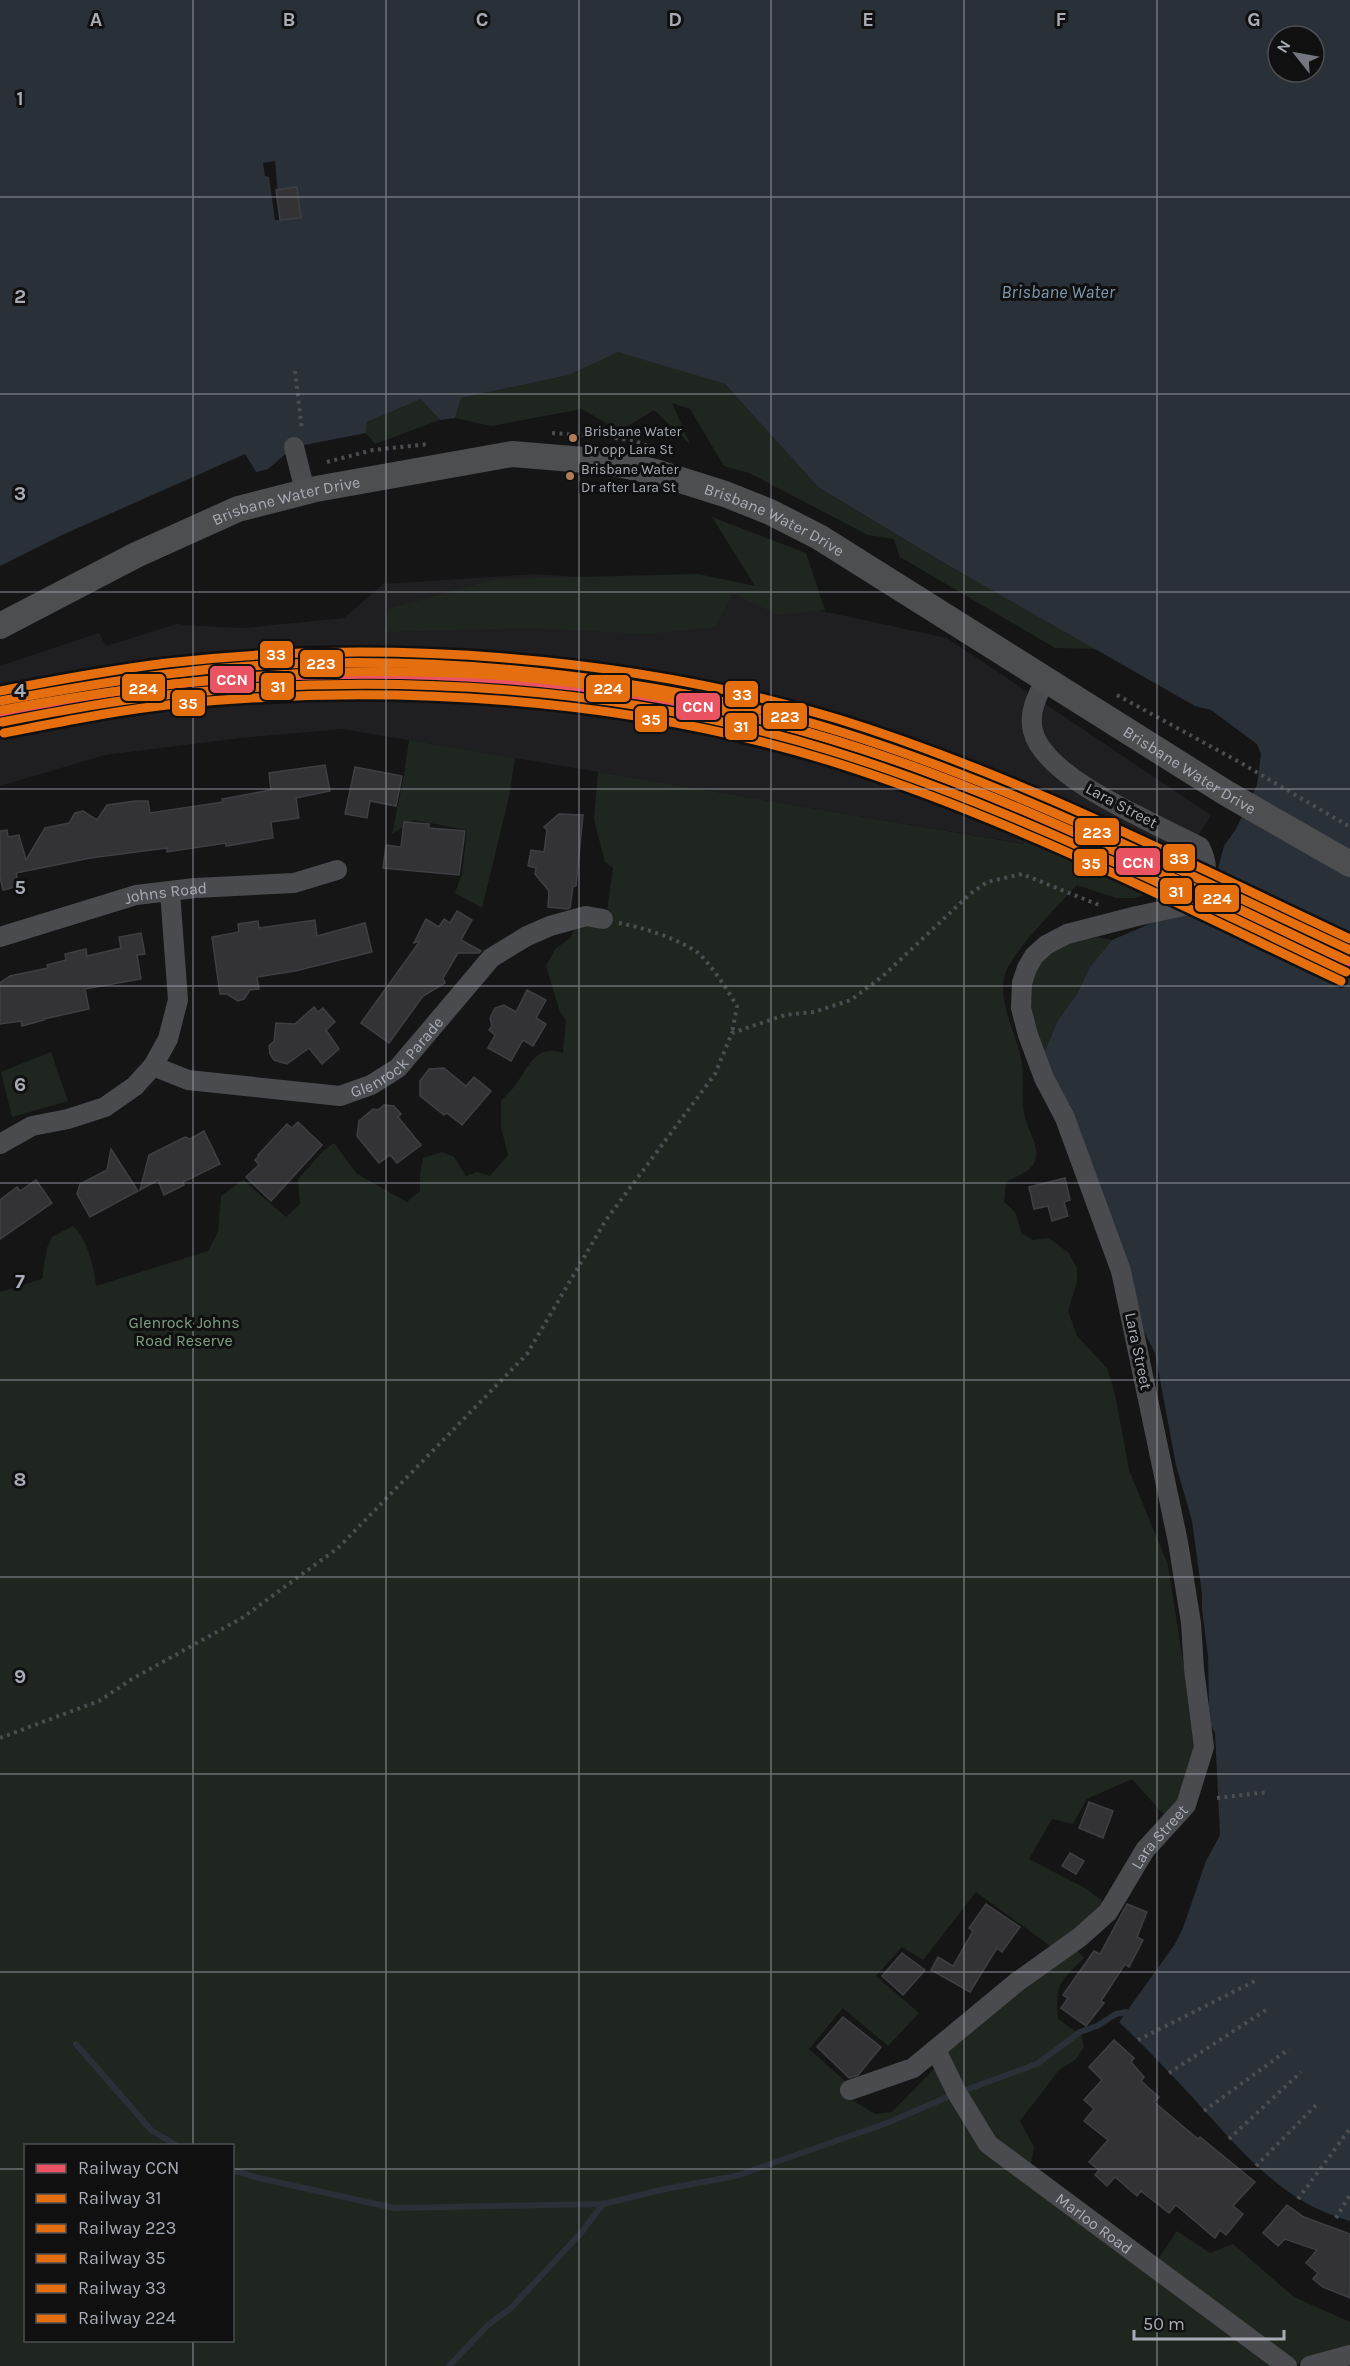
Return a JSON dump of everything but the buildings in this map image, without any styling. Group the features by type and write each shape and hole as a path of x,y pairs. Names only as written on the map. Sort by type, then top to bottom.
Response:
{"main road":[{"name":"Brisbane Water Drive","path":"0,626 136,555 302,481 512,454 609,462 655,472 725,494 770,512 819,537 1226,794 1350,864"}],"street":[{"path":"298,441 302,481"},
{"name":"Lara Street","path":"850,2090 913,2068 1017,1982 1080,1937 1108,1912 1145,1850 1186,1805 1204,1747 1194,1669 1191,1623 1179,1542 1124,1282 1065,1118 1044,1078 1021,1008 1022,983 1027,968 1034,956 1046,945 1067,934 1188,905 1203,883 1208,862 1200,847 1090,791 1051,760 1038,743 1033,731 1032,715 1036,699 1047,679"},
{"name":"Johns Road","path":"0,937 136,895 195,888 294,883 337,870"},
{"path":"0,1144 32,1126 68,1119 105,1107 135,1086 153,1066 168,1039 178,1000 170,892"},
{"name":"Glenrock Parade","path":"153,1066 188,1080 340,1096 371,1085 398,1068 491,958 527,936 550,926 586,916 603,919"},
{"name":"Marloo Road","path":"936,2050 957,2093 988,2144 1287,2366"},
{"path":"1310,2366 1350,2355"}],"path":[{"path":"295,371 298,441"},
{"path":"542,432 635,441 656,449"},
{"path":"302,481 373,450 437,443"},
{"path":"1116,695 1241,763 1350,827"},
{"path":"0,732 56,719"},
{"path":"732,1033 785,1015 814,1012 851,1000 884,976 970,894 987,882 1022,874 1103,906"},
{"path":"0,1738 99,1701 132,1679 242,1618 338,1548 527,1354 606,1220 716,1074 732,1033 737,1006 726,987 698,953 644,927 603,919"},
{"path":"1217,1798 1268,1792"},
{"path":"1138,2040 1255,1981"},
{"path":"1169,2073 1269,2008"},
{"path":"1204,2111 1289,2049"},
{"path":"1229,2139 1301,2072"},
{"path":"1256,2166 1319,2102"},
{"path":"1298,2199 1349,2130"},
{"path":"1336,2218 1350,2195"}],"shaded area":[{"path":"535,574 650,582 744,594 947,638 1211,815 1169,886 1163,888 1023,824 1025,844 343,729 241,738 105,755 0,786 0,666 99,633 106,646 180,623 181,625 245,628 344,618 383,584"}],"green space":[{"path":"618,351 725,384 818,487 939,560 1098,649 1055,648 900,557 894,539 868,535 749,473 724,466 690,409 672,403 690,444 654,410 620,431 582,409 491,426 455,418 461,398 569,375"},
{"path":"422,398 440,420 375,444 366,433 367,422"},
{"path":"712,517 806,553 825,610 779,615 733,594 715,627 647,634 529,628 384,632 388,609 496,579 698,574 755,586"},
{"path":"409,740 515,758 509,797 482,908 455,893 462,874 467,830 414,820 392,834"},
{"name":"Glenrock Johns Road Reserve","path":"598,772 1024,844 1023,823 1163,888 1136,898 1116,898 1077,885 1024,943 1008,968 1004,978 1004,998 1019,1048 1023,1072 1024,1113 1035,1144 1036,1156 1030,1168 1006,1182 1004,1202 1015,1212 1022,1234 1033,1240 1049,1238 1069,1253 1077,1269 1077,1282 1068,1311 1077,1336 1107,1368 1115,1394 1129,1470 1168,1565 1196,1746 1181,1799 1165,1816 1132,1779 1087,1799 1073,1824 1052,1819 1029,1859 1085,1888 1107,1904 1053,1948 976,1892 923,1960 902,1947 876,1976 919,2013 888,2046 843,2008 809,2049 846,2082 849,2098 875,2114 892,2112 938,2065 985,2145 1280,2366 0,2366 0,1292 42,1279 47,1248 52,1237 73,1226 86,1245 92,1262 96,1286 208,1251 218,1232 221,1196 243,1180 286,1217 300,1204 298,1179 323,1151 334,1143 357,1174 407,1202 420,1191 423,1158 442,1152 454,1157 466,1176 477,1172 490,1176 508,1155 501,1127 501,1101 538,1055 553,1051 563,1053 566,1020 560,1012 546,966 555,949 570,938 576,927 601,925 607,911 613,868 605,862 594,820"},
{"path":"1098,937 1112,940 1089,968 1077,994 1058,1020 1044,1053 1031,1009 1031,979 1037,966 1046,955 1061,946"},
{"path":"51,1052 68,1101 12,1117 1,1072"},
{"path":"1074,1947 1084,1958 1061,1984 1057,1998 1058,2019 1082,2036 1084,2047 1075,2060 1059,2070 1020,2121 1034,2147 1030,2169 991,2141 944,2053"},
{"path":"1177,2231 1210,2253 1233,2244 1294,2297 1350,2322 1350,2351 1294,2365 1156,2262"}],"water":[{"name":"Brisbane Water","path":"0,0 1350,0 1350,2221 1304,2202 1265,2173 1119,2022 1175,1944 1183,1928 1206,1861 1220,1835 1215,1733 1211,1725 1209,1708 1208,1656 1192,1521 1176,1465 1155,1353 1143,1330 1129,1280 1073,1120 1044,1053 1058,1020 1077,994 1089,968 1112,940 1176,914 1191,913 1202,903 1216,876 1224,846 1236,829 1257,785 1261,754 1257,744 1211,710 1195,706 939,560 818,487 725,384 618,352 569,375 461,398 455,418 440,420 421,399 367,422 366,433 294,447 268,469 256,472 245,454 62,535 0,566"}],"pier":[{"path":"275,161 280,220 275,220 269,177 265,176 263,163"}],"waterway":[{"path":"234,2171 394,2208 603,2204 665,2189 736,2176 887,2123 957,2093 1037,2064 1080,2032 1097,2026 1116,2014 1126,2012"},
{"path":"76,2044 152,2131 175,2144"},
{"path":"449,2366 488,2325 511,2308 581,2233 603,2204"}],"rail line":[{"name":"33","path":"0,691 167,663 334,652 419,653 505,658 591,667 675,680 758,697 838,719 969,765 1161,849 1350,939"},
{"name":"223","path":"0,701 167,674 288,664 349,663 471,666 592,679 676,692 815,724 969,777 1161,861 1350,950"},
{"name":"224","path":"2,710 171,684 228,678 342,672 456,673 571,683 629,691 743,715 799,730 909,765 965,786 1075,832 1346,960"},
{"name":"CCN","path":"0,712 174,684 256,677 339,674 422,675 506,680 588,688 671,701 752,718 831,739 964,786 1159,871 1350,962"},
{"name":"31","path":"2,722 175,694 256,687 339,684 422,685 505,690 588,698 670,711 750,728 829,750 962,797 1027,823 1155,881 1346,972"},
{"name":"35","path":"4,733 111,713 176,704 339,695 505,700 587,709 668,722 749,739 827,760 959,807 1088,861 1341,981"}],"place":[{"name":"Brisbane Water Dr opp Lara St","path":"573,438"},
{"name":"Brisbane Water Dr after Lara St","path":"570,476"}]}
